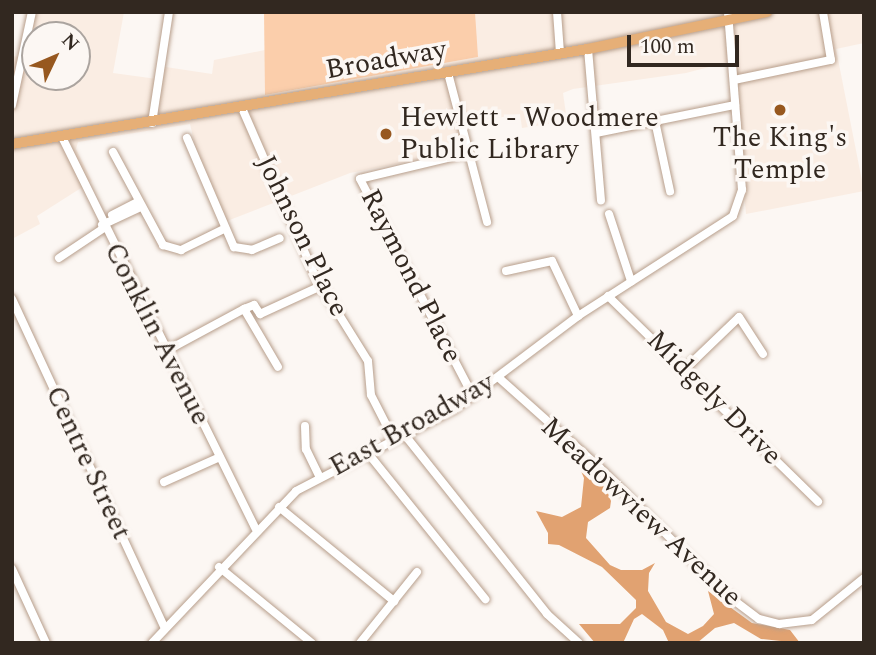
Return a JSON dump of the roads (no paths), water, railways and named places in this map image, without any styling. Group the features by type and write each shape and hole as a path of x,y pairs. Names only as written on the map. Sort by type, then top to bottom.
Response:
{"main road":[{"name":"Broadway","path":"12,144 588,49 728,16 767,12"}],"street":[{"path":"152,123 169,12"},
{"path":"557,12 560,53"},
{"path":"734,80 831,60 823,12"},
{"path":"596,133 735,105 728,16"},
{"path":"588,49 601,200"},
{"path":"12,105 21,64"},
{"path":"448,73 488,222"},
{"name":"East Broadway","path":"152,643 256,529 279,507 319,477 473,396 578,316 733,216 742,190 735,105"},
{"name":"Johnson Place","path":"242,108 321,286 368,361 371,395 393,438"},
{"path":"655,121 670,191"},
{"name":"Conklin Avenue","path":"62,137 102,225 256,529"},
{"path":"187,138 234,247 242,251 280,239"},
{"path":"113,152 158,239 172,250 188,248 224,229"},
{"name":"Raymond Place","path":"468,153 360,179 473,396"},
{"path":"59,258 102,225 139,205"},
{"path":"609,214 631,281"},
{"path":"506,271 552,261 578,316"},
{"path":"166,351 244,309 254,305 260,314 321,286"},
{"name":"Midgely Drive","path":"608,296 818,502"},
{"name":"Centre Street","path":"12,299 164,627"},
{"path":"244,309 278,367"},
{"path":"684,370 736,318 744,320 763,354"},
{"name":"Meadowview Avenue","path":"499,378 599,467 727,595 759,619 779,624 812,620 864,578"},
{"path":"304,426 306,449 319,477"},
{"path":"404,434 547,614 579,643"},
{"path":"368,452 485,599"},
{"path":"163,482 220,457"},
{"path":"279,507 394,601"},
{"path":"219,567 312,643"},
{"path":"12,569 46,643"},
{"path":"360,643 417,572"}],"place":[{"name":"The King's Temple","path":"780,110"},
{"name":"Hewlett - Woodmere Public Library","path":"386,134"}]}
